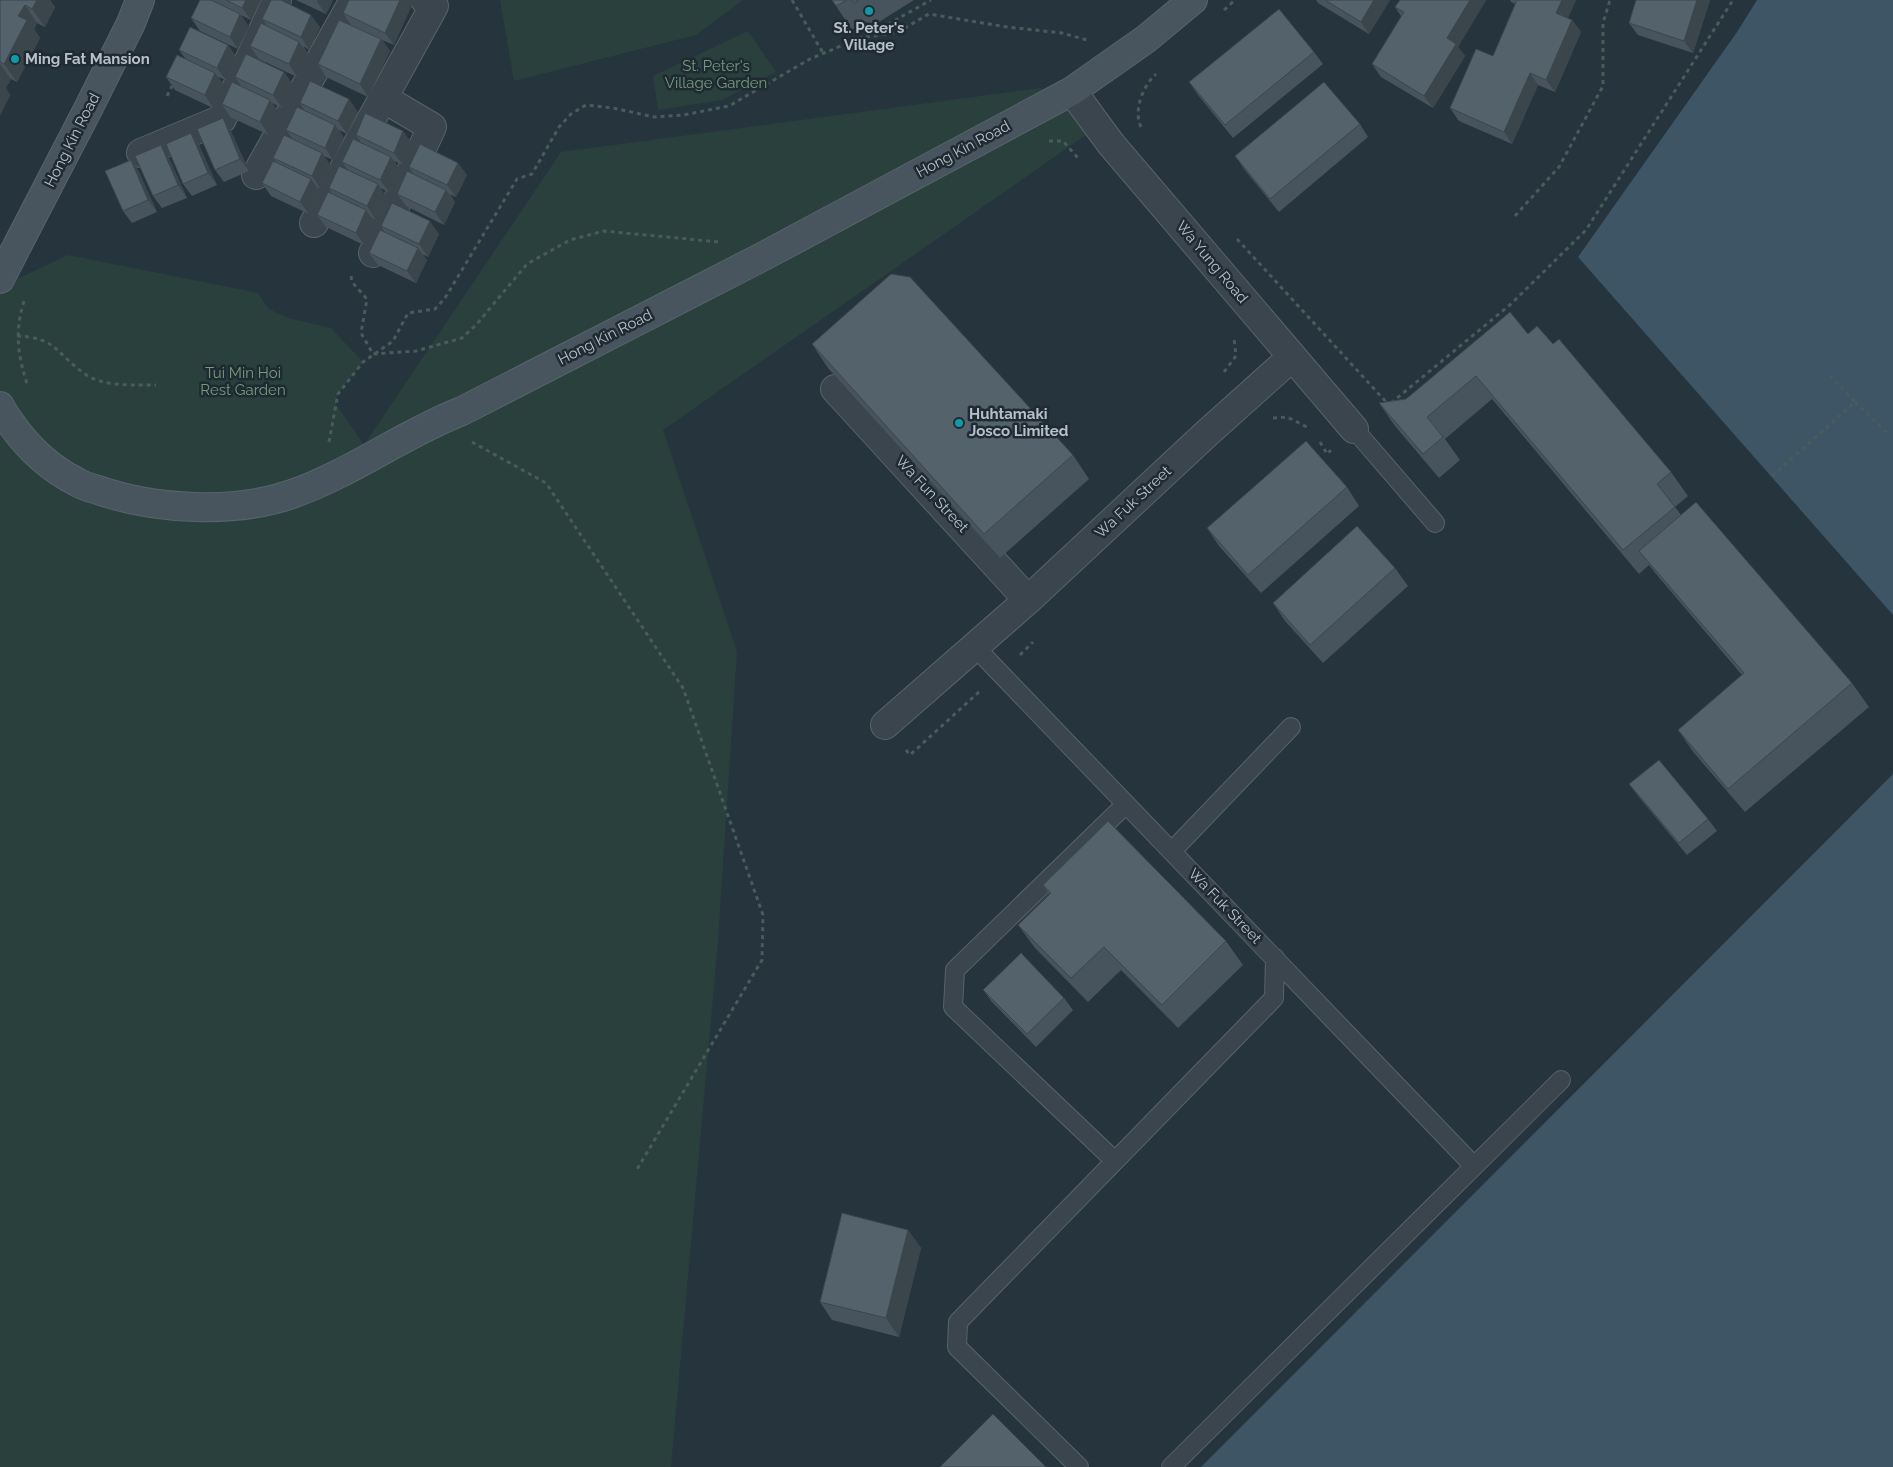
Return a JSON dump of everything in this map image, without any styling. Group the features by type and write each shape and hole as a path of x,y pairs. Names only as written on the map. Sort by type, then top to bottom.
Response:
{"street":[{"name":"Hong Kin Road","path":"0,279 88,109 131,23 140,0"},
{"path":"141,153 222,119 277,0"},
{"path":"256,175 354,0"},
{"path":"314,223 434,6 425,0"},
{"name":"Hong Kin Road","path":"0,406 23,441 48,464 78,483 115,496 155,504 204,507 249,503 290,495 327,481 436,421 462,411 744,266 1072,92 1146,39 1193,0"},
{"name":"Wa Yung Road","path":"1072,92 1111,144 1354,430"},
{"path":"373,253 432,127 383,98"},
{"name":"Wa Fuk Street","path":"885,726 1028,600 1204,435 1292,357"},
{"name":"Wa Fun Street","path":"835,389 1028,600"}],"lane":[{"path":"1354,430 1435,524"},
{"name":"Wa Fuk Street","path":"975,647 1474,1165"},
{"path":"1172,851 1292,728"},
{"path":"1115,1161 953,1007 955,970 1126,804"},
{"path":"1079,1467 957,1346 958,1322 1274,998 1275,958"},
{"path":"1171,1467 1561,1080"}],"path":[{"path":"792,0 823,53"},
{"path":"328,450 338,394 363,362 393,341 408,313 435,309 445,298 517,179 532,174 559,127 571,114 586,105 613,108 654,117 729,106 810,59 862,37 931,0"},
{"path":"1515,216 1559,167 1603,86 1603,23 1610,0"},
{"path":"1354,430 1389,405 1511,304 1586,230 1733,0"},
{"path":"862,37 896,33 929,14 1007,27 1062,33 1095,43"},
{"path":"167,96 172,86"},
{"path":"1141,96 1137,120 1145,135"},
{"path":"373,354 416,351 462,338 476,325 527,264 570,240 604,232 724,243 716,247"},
{"path":"1235,237 1389,405"},
{"path":"351,273 352,282 367,299 361,333 373,354"},
{"path":"25,298 17,336 20,363 28,390"},
{"path":"17,336 32,336 48,342 86,376 109,383 156,385"},
{"path":"1830,376 1888,434"},
{"path":"1772,476 1856,402"},
{"path":"469,440 546,483 683,688 763,915 762,960 636,1171"}],"green space":[{"path":"500,0 743,0 696,35 514,81"},
{"name":"St. Peter's Village Garden","path":"748,31 776,72 722,100 658,110 653,76"},
{"name":"Tui Min Hoi Rest Garden","path":"1041,88 1099,126 663,430 737,652 718,941 671,1467 0,1467 0,287 68,255 258,293 269,309 288,318 331,328 363,362 338,394 336,404 364,445 561,152"}],"water":[{"path":"1757,0 1893,0 1893,615 1578,257 1737,32"},
{"path":"1893,774 1893,1467 1201,1467"}],"building":[{"path":"0,0 37,0 32,9 25,5 18,16 27,20 4,64 0,62"},
{"path":"200,0 211,0 240,14 230,37 191,18"},
{"path":"226,0 246,0 242,8"},
{"path":"271,0 281,0 311,15 301,37 262,19"},
{"path":"349,0 400,0 385,33 343,13"},
{"path":"832,0 847,0 836,6"},
{"path":"1325,0 1374,0 1361,22"},
{"path":"1400,0 1470,0 1447,38 1456,44 1424,96 1372,64 1404,12 1395,7"},
{"path":"1517,0 1562,0 1556,13 1572,20 1546,80 1530,73 1504,132 1450,108 1476,49 1493,56"},
{"path":"1636,0 1697,0 1684,41 1629,23"},
{"path":"1279,9 1314,52 1225,125 1189,82"},
{"path":"339,20 381,39 360,84 318,64"},
{"path":"261,23 299,42 289,64 250,46"},
{"path":"190,27 228,45 217,68 179,50"},
{"path":"246,54 284,72 273,95 235,77"},
{"path":"177,55 215,73 205,95 166,77"},
{"path":"310,81 349,99 338,121 300,103"},
{"path":"232,82 270,100 260,122 222,104"},
{"path":"1324,82 1360,124 1270,199 1235,156"},
{"path":"297,107 335,125 325,148 286,130"},
{"path":"365,113 403,131 394,153 356,135"},
{"path":"223,118 240,159 215,170 197,129"},
{"path":"191,133 208,173 183,184 166,144"},
{"path":"284,135 322,153 312,176 273,158"},
{"path":"353,139 391,157 380,180 342,162"},
{"path":"420,144 458,163 447,185 409,167"},
{"path":"161,145 178,185 153,196 135,156"},
{"path":"131,160 148,200 123,211 105,171"},
{"path":"273,161 311,179 300,202 262,183"},
{"path":"339,166 378,184 367,206 329,188"},
{"path":"407,171 446,190 435,212 397,194"},
{"path":"328,192 366,210 356,233 317,215"},
{"path":"392,203 430,221 419,244 381,226"},
{"path":"380,230 418,248 407,271 369,253"},
{"name":"Huhtamaki Josco Limited","path":"891,274 910,277 1073,455 984,534 812,344"},
{"path":"1510,312 1528,334 1537,326 1553,344 1559,339 1671,472 1657,484 1675,507 1623,550 1476,376 1427,417 1443,437 1423,454 1379,403 1406,399"},
{"path":"1306,441 1347,487 1248,575 1207,528"},
{"path":"1696,502 1852,683 1728,789 1678,730 1744,673 1639,551"},
{"path":"1357,526 1395,568 1310,645 1273,603"},
{"path":"1659,760 1708,819 1679,843 1629,784"},
{"path":"1108,821 1226,941 1162,1005 1104,947 1071,978 1018,925 1051,893 1043,885"},
{"path":"1021,953 1064,998 1027,1034 983,990"},
{"path":"842,1213 908,1230 886,1318 820,1302"},
{"path":"993,1414 1046,1467 940,1467"}],"place":[{"name":"St. Peter's Village","path":"869,11"},
{"name":"Ming Fat Mansion","path":"15,59"},
{"name":"Huhtamaki Josco Limited","path":"959,423"}]}
